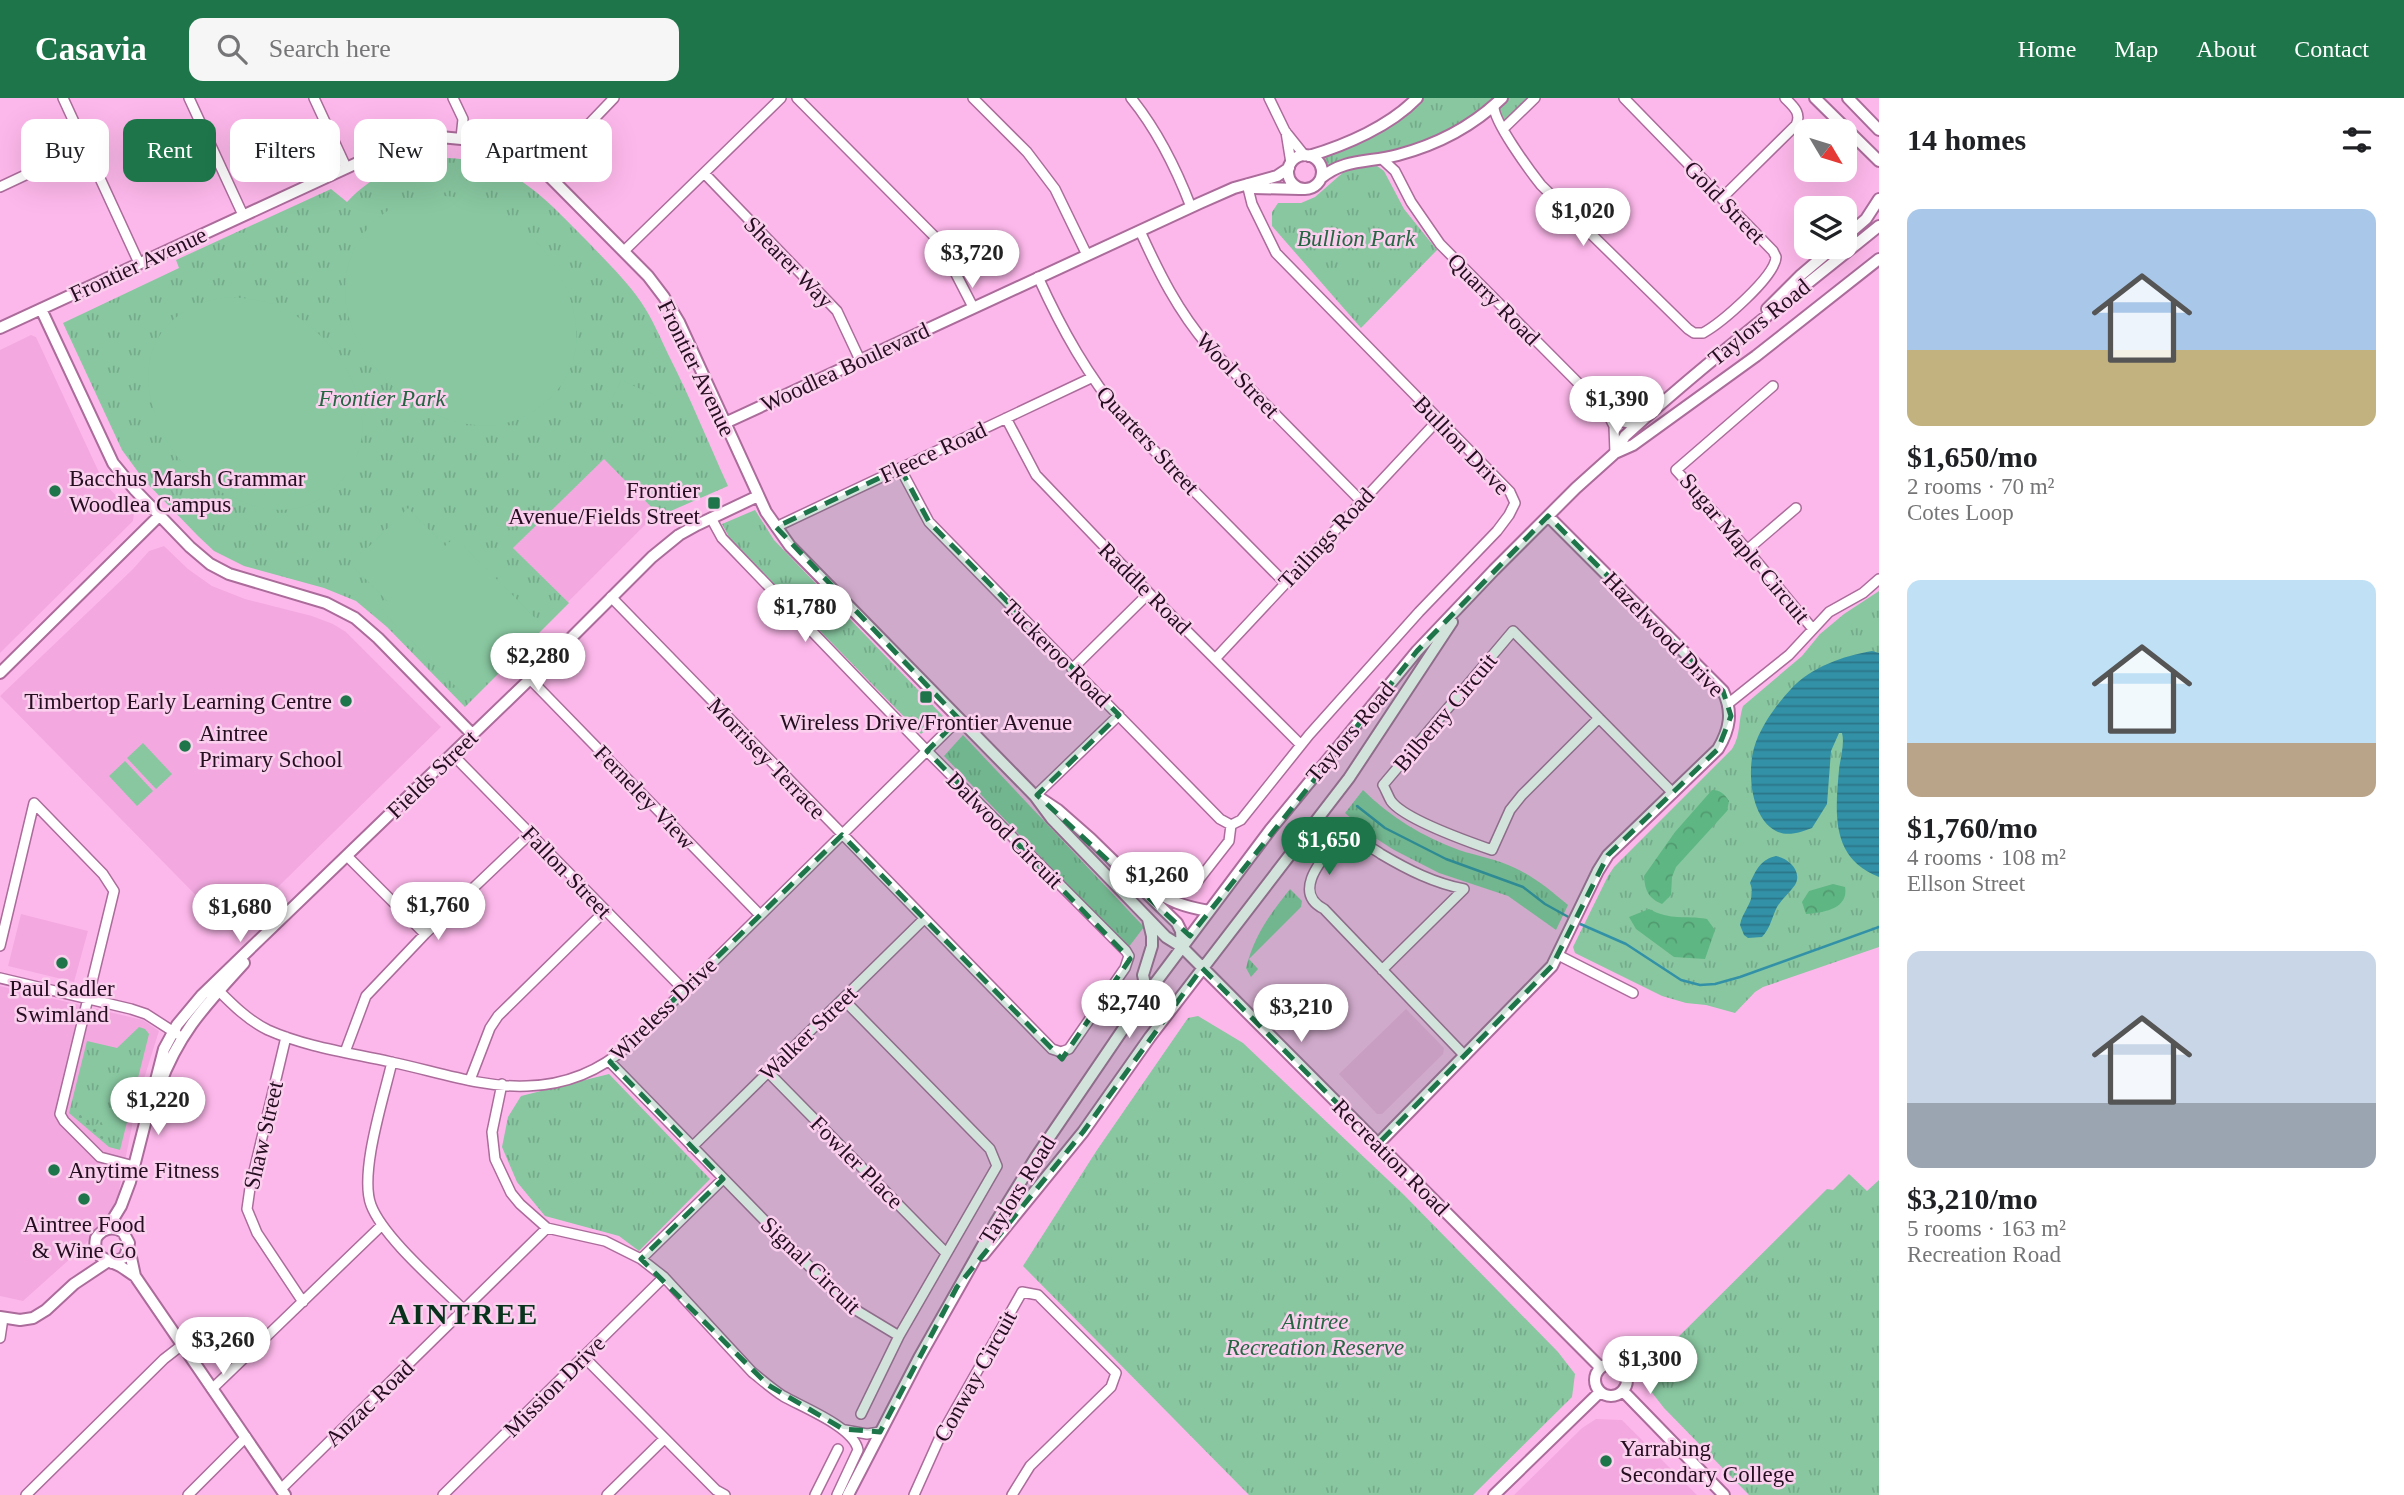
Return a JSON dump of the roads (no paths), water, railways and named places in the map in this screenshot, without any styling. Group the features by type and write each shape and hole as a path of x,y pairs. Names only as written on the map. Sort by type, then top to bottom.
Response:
{"street":[{"path":"63,98 72,119"},
{"path":"189,98 243,215"},
{"path":"314,98 346,167"},
{"path":"453,98 463,119"},
{"path":"594,119 614,98"},
{"path":"624,251 781,98"},
{"path":"797,98 939,242 973,307"},
{"path":"973,98 1027,152 1055,189 1087,255"},
{"path":"1130,98 1160,140 1179,176 1191,207"},
{"path":"1269,98 1285,131 1307,156 1318,162 1321,178"},
{"path":"1290,166 1300,156 1325,151 1386,123 1418,98"},
{"path":"1493,106 1493,112 1501,125 1535,98"},
{"name":"Gold Street","path":"1501,125 1528,169 1541,184 1688,328 1700,335 1710,330 1768,275 1776,262 1773,251 1623,98"},
{"path":"1722,198 1796,125 1798,113 1786,98"},
{"path":"1815,98 1879,162"},
{"path":"1848,98 1879,130"},
{"path":"1285,131 1290,179 1302,189 1314,187 1321,178 1342,164 1382,159 1433,143 1493,106"},
{"name":"Frontier Avenue","path":"0,328 346,167 408,143 432,138 461,138"},
{"path":"1395,171 1398,155"},
{"name":"Quarry Road","path":"1382,159 1395,171 1411,202 1440,244 1609,414 1620,421 1637,425"},
{"name":"Woodlea Boulevard","path":"724,423 1140,230 1234,188 1277,176 1290,166"},
{"name":"Shearer Way","path":"705,174 837,311 860,360"},
{"path":"0,187 21,177"},
{"path":"101,182 139,264"},
{"name":"Frontier Avenue","path":"555,182 624,251 664,297 679,322 758,496 776,527 801,556 1035,796 1052,819 1147,918 1172,943 1182,947 1181,931 1177,923 1058,810 1035,796"},
{"name":"Woodlea Boulevard","path":"1247,186 1302,189"},
{"name":"Bullion Drive","path":"1231,825 1241,820 1301,745 1419,612 1497,531 1515,503 1510,492 1276,253 1257,215 1247,186"},
{"path":"1857,227 1866,219 1879,199"},
{"name":"Taylors Road","path":"849,1495 957,1287 1036,1157 1147,994 1328,758 1417,651 1548,516 1615,453 1625,436 1719,354 1879,226"},
{"name":"Wool Street","path":"1140,230 1174,300 1192,327 1361,501"},
{"path":"1719,354 1820,259"},
{"name":"Taylors Road","path":"1615,453 1633,445 1756,356 1879,259"},
{"name":"Quarters Street","path":"1038,277 1075,352 1091,378 1125,421 1285,583"},
{"path":"41,309 113,463 126,481 190,547 218,569 249,582 326,603 355,618 472,734"},
{"name":"Fleece Road","path":"776,527 1091,378"},
{"name":"Sugar Maple Circuit","path":"1773,386 1676,470 1812,628"},
{"path":"1609,414 1614,426 1615,453"},
{"name":"Raddle Road","path":"1006,418 1035,475 1301,745"},
{"name":"Tailings Road","path":"1215,659 1439,419"},
{"name":"Tuckeroo Road","path":"900,468 929,523 1220,819 1231,825"},
{"name":"Fields Street","path":"107,1229 121,1206 149,1112 177,1034 216,988 347,856 665,546 679,535 758,496"},
{"path":"1747,550 1796,508"},
{"path":"0,673 159,516"},
{"name":"Hazelwood Drive","path":"1378,1144 1552,967 1608,855 1718,749 1726,735 1731,716 1723,691 1548,516"},
{"path":"711,518 722,538 927,751"},
{"path":"1729,703 1789,655 1829,612 1863,593 1879,579"},
{"path":"1072,668 1149,593"},
{"name":"Morrisey Terrace","path":"611,597 924,919"},
{"name":"Taylors Road","path":"957,1287 1083,1132 1150,1037 1349,778 1467,598"},
{"name":"Bilberry Circuit","path":"1599,718 1522,795 1510,810 1492,850 1450,835 1407,813 1392,802 1383,785 1513,631 1599,718 1673,793"},
{"name":"Ferneley View","path":"530,679 760,915"},
{"path":"1035,796 1119,715"},
{"name":"Wireless Drive","path":"216,988 248,1018 286,1037 345,1052 470,1080 502,1084 528,1086 582,1076 610,1062 959,719"},
{"name":"Dalwood Circuit","path":"924,919 1057,1052 1069,1049 1128,962 1129,956 1121,945 927,751"},
{"name":"Fallon Street","path":"452,754 684,990"},
{"path":"0,946 34,803 103,874 114,891 60,1114 100,1157 134,1166"},
{"path":"1197,882 1229,841 1231,825"},
{"path":"345,1052 366,996 425,934 530,834"},
{"path":"1382,970 1464,888 1439,884 1380,853 1360,839 1341,835 1311,876 1310,894 1316,905 1324,909 1382,970 1465,1056"},
{"path":"347,856 425,934"},
{"path":"1123,869 1166,899 1209,911"},
{"path":"470,1080 490,1028 498,1016 605,911"},
{"path":"1147,918 1152,946 1143,975 1147,994"},
{"name":"Walker Street","path":"692,1147 924,919"},
{"name":"Recreation Road","path":"1182,947 1600,1367"},
{"path":"1558,955 1633,993"},
{"path":"0,978 146,1014 177,1034"},
{"path":"842,999 990,1149 997,1166 899,1336 861,1414"},
{"name":"Shaw Street","path":"286,1037 247,1209 257,1233 303,1303"},
{"path":"392,1062 367,1173 370,1203 382,1226 464,1310"},
{"name":"Signal Circuit","path":"610,1062 846,1304 899,1336"},
{"name":"Fowler Place","path":"768,1072 946,1253"},
{"path":"502,1084 492,1132 495,1159 511,1193 547,1228 605,1241 641,1259 664,1277 768,1385 843,1429 855,1440 859,1450 837,1495"},
{"path":"641,1259 723,1179"},
{"name":"Fields Street","path":"121,1206 123,1232"},
{"path":"212,1389 382,1226"},
{"name":"Anzac Road","path":"283,1492 547,1228"},
{"path":"135,1276 99,1256 96,1238 107,1229 117,1229 128,1238 135,1276 283,1492"},
{"path":"0,1338 2,1318 33,1318 46,1310 74,1284 109,1262 125,1257 129,1248"},
{"path":"74,1284 96,1250"},
{"name":"Mission Drive","path":"443,1495 664,1277"},
{"name":"Conway Circuit","path":"914,1495 940,1437 1022,1292 1038,1294 1116,1373 1111,1387 1030,1466 1012,1495"},
{"path":"1623,1369 1648,1344"},
{"path":"26,1495 164,1359 182,1345"},
{"path":"584,1357 716,1490 725,1495"},
{"path":"1614,1364 1623,1369 1628,1382 1623,1391 1612,1396 1600,1392 1595,1379 1600,1367 1614,1364"},
{"path":"1623,1391 1724,1495"},
{"path":"1494,1495 1600,1392"},
{"path":"843,1429 860,1433 880,1432"},
{"path":"188,1495 246,1437"},
{"path":"607,1495 664,1439"},
{"path":"815,1495 838,1449"}],"waterway":[{"path":"1357,806 1385,828 1446,859 1523,887 1545,904 1572,919"},
{"path":"1578,923 1626,944 1681,980 1700,985 1740,977 1879,927"}],"place":[{"name":"Bacchus Marsh Grammar Woodlea Campus","path":"55,491"},
{"name":"Frontier Avenue/Fields Street","path":"714,503"},
{"name":"Wireless Drive/Frontier Avenue","path":"926,697"},
{"name":"Timbertop Early Learning Centre","path":"346,701"},
{"name":"Aintree Primary School","path":"185,746"},
{"name":"Paul Sadler Swimland","path":"62,963"},
{"name":"Anytime Fitness","path":"54,1170"},
{"name":"Aintree Food & Wine Co","path":"84,1199"},
{"name":"Yarrabing Secondary College","path":"1606,1461"}],"district":[{"name":"AINTREE","path":"464,1314"}],"park label":[{"name":"Bullion Park","path":"1356,238"},
{"name":"Frontier Park","path":"382,398"},
{"name":"Aintree Recreation Reserve","path":"1315,1334"}]}
